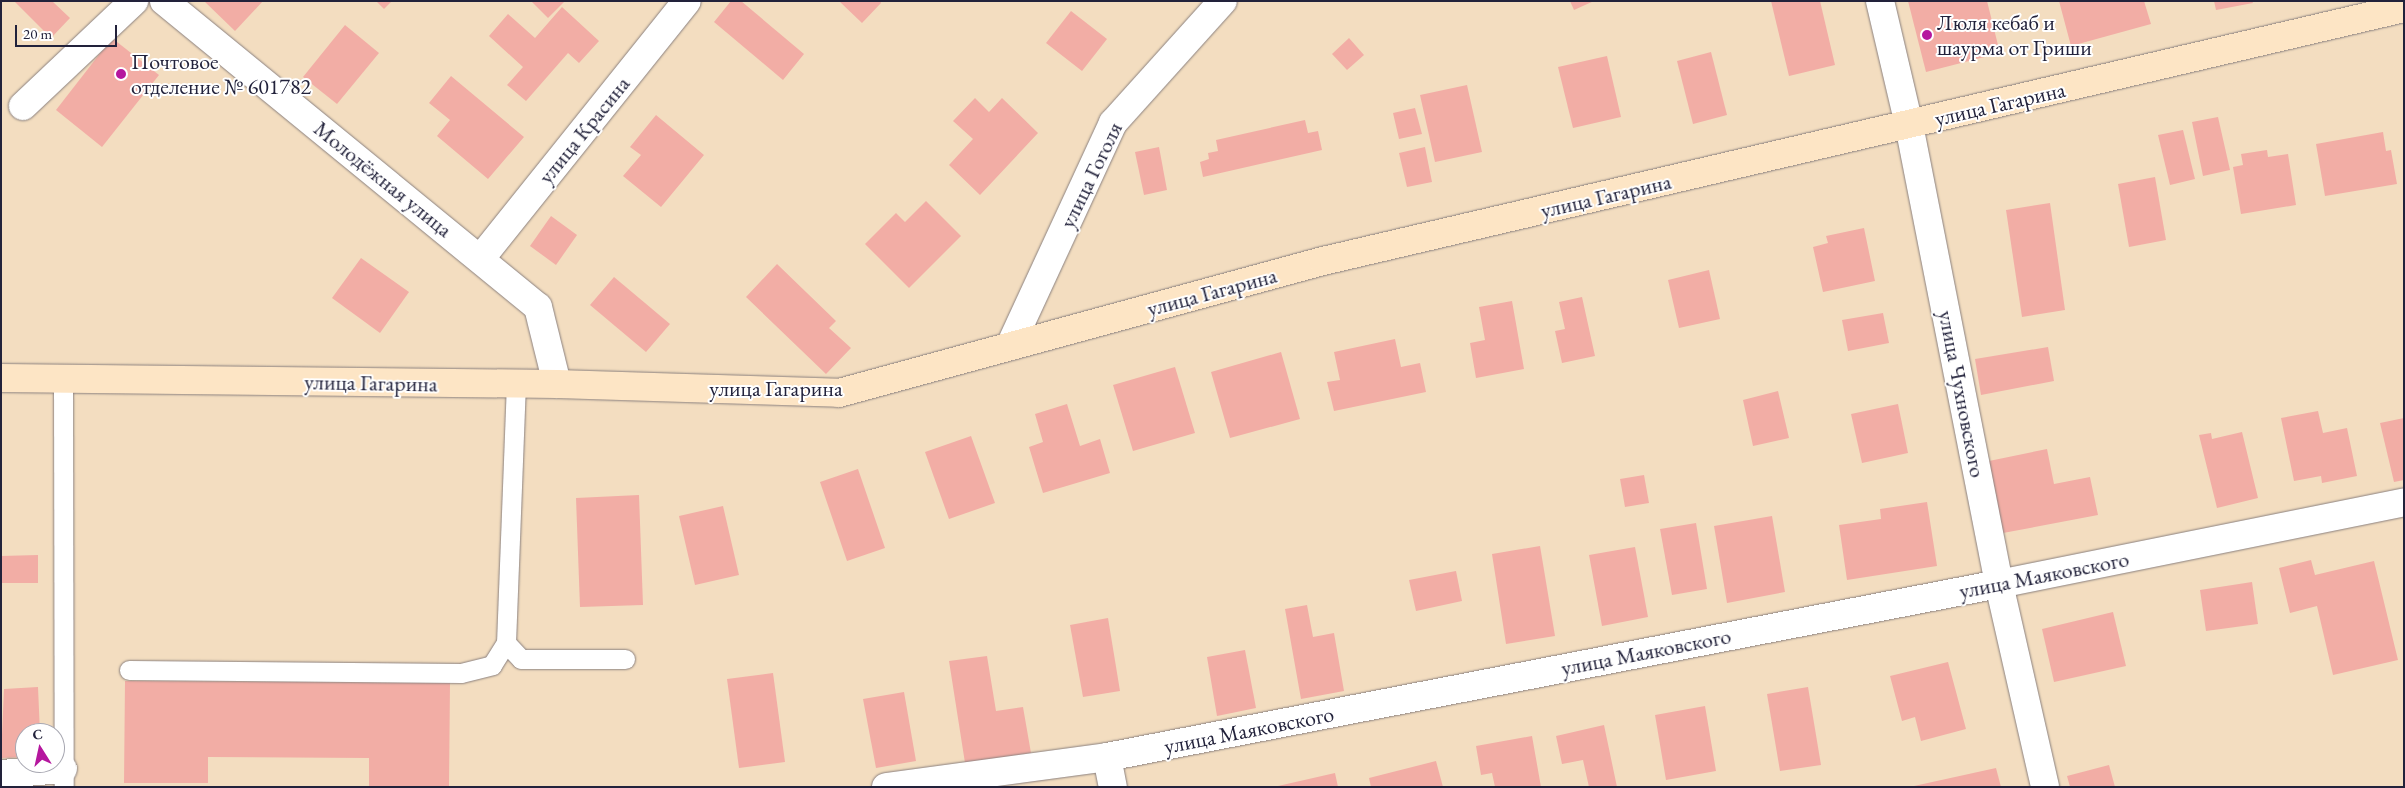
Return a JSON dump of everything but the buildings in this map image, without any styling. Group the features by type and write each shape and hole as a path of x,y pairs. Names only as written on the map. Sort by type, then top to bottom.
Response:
{"main road":[{"name":"улица Гагарина","path":"1,378 558,384 839,393 1323,262 2404,8"}],"street":[{"path":"23,106 134,1"},
{"name":"Молодёжная улица","path":"164,1 481,258 538,307 558,384"},
{"name":"улица Красина","path":"481,258 688,1"},
{"name":"улица Гоголя","path":"1010,346 1113,123 1223,1"},
{"name":"улица Чухновского","path":"1880,1 1909,125 1999,584 2045,787"},
{"name":"улица Маяковского","path":"886,787 1107,757 1999,584 2404,502"},
{"path":"1107,757 1113,787"},
{"path":"1,774 63,778"}],"lane":[{"path":"63,379 63,778"},
{"path":"129,670 460,673 492,665 506,642 516,384"},
{"path":"506,642 521,659 625,659"}],"place":[{"name":"Люля кебаб и шаурма от Гриши","path":"1927,35"},
{"name":"Почтовое отделение № 601782","path":"121,74"}]}
